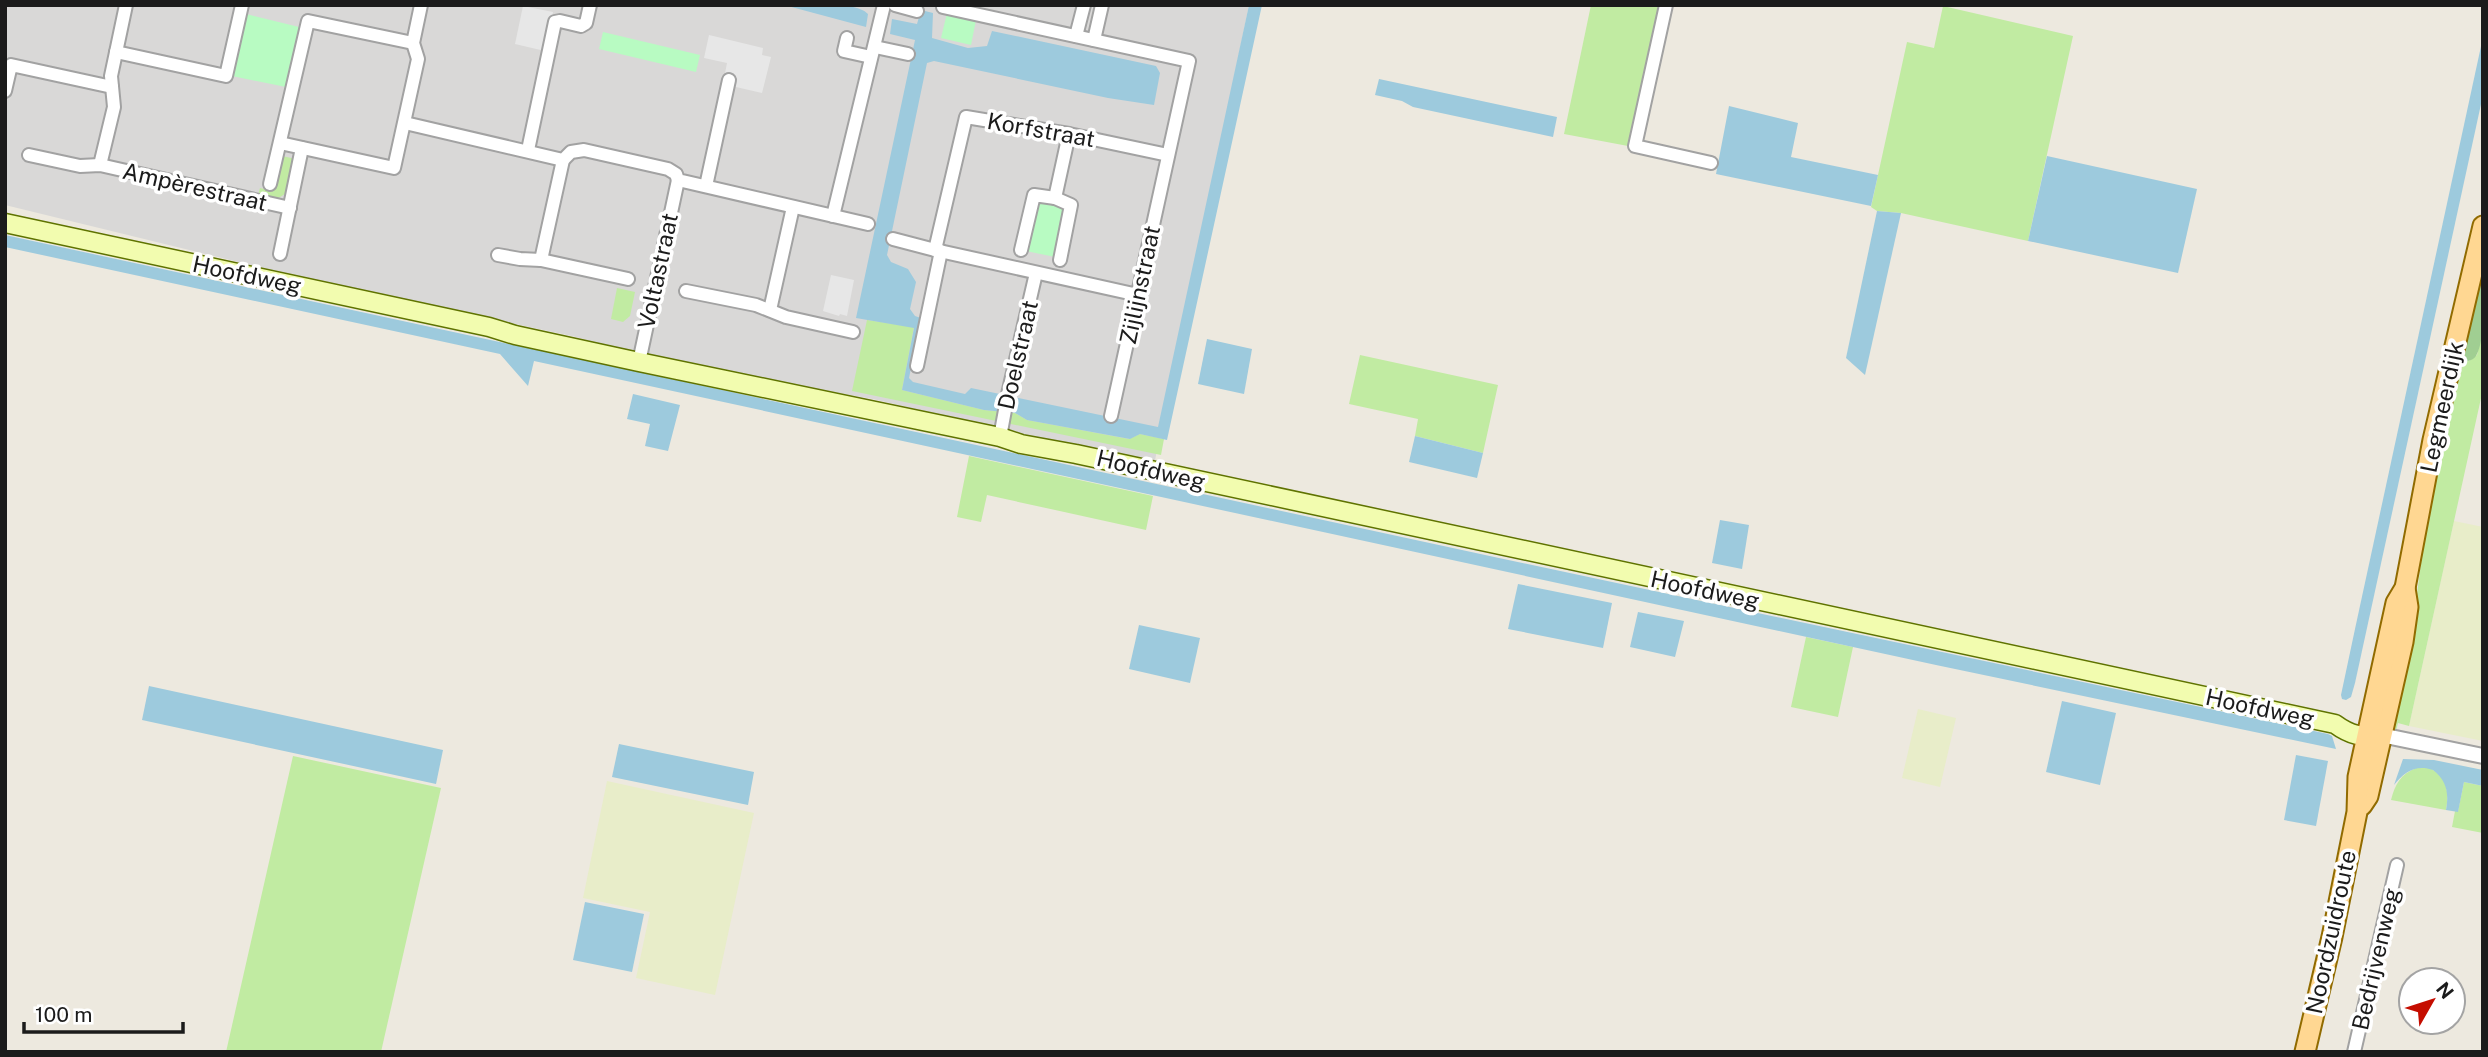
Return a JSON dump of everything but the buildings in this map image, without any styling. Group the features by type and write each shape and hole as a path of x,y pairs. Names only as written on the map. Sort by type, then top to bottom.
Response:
{"main road":[{"name":"Hoofdweg","path":"5,222 516,335 640,357 729,381 750,383 1000,437 1021,444 2335,724 2344,721 2371,732"},
{"name":"Legmeerdijk","path":"2371,732 2408,607 2405,588 2433,440 2483,226"},
{"name":"Noordzuidroute","path":"2308,1051 2357,812 2368,796 2371,732"}],"street":[{"name":"Ampèrestraat","path":"100,165 114,107 111,76 126,5"},
{"path":"116,52 226,76 242,5"},
{"path":"280,143 394,168 418,59 413,43 421,5"},
{"path":"528,150 555,22 581,26 586,23 590,5"},
{"path":"833,216 884,5"},
{"path":"895,5 917,10"},
{"path":"1076,36 1084,5"},
{"path":"943,7 1094,40 1102,5"},
{"path":"1666,5 1635,146 1711,163"},
{"name":"Ampèrestraat","path":"270,184 308,21 413,43"},
{"path":"847,38 844,51 908,54"},
{"name":"Zijlijnstraat","path":"1094,40 1189,61 1111,416"},
{"path":"5,91 11,65 112,87"},
{"path":"706,186 729,80"},
{"name":"Korfstraat","path":"917,366 938,250 967,117 1069,134 1168,155"},
{"path":"405,123 563,160"},
{"path":"1055,198 1069,134"},
{"name":"Ampèrestraat","path":"280,254 302,148"},
{"path":"541,260 563,160 571,152 584,150 668,169 676,174 678,180 868,224"},
{"name":"Ampèrestraat","path":"29,155 80,166 100,165 290,208"},
{"name":"Voltastraat","path":"640,357 678,180"},
{"path":"1021,250 1034,195 1055,198 1071,205 1059,260"},
{"path":"770,310 793,207"},
{"path":"892,239 1138,295"},
{"path":"498,255 541,260 628,279"},
{"name":"Doelstraat","path":"1000,437 1037,273"},
{"path":"687,291 853,332"},
{"name":"Hoofdweg","path":"2371,732 2483,755"},
{"name":"Bedrijvenweg","path":"2354,1052 2398,865"}],"shaded area":[{"path":"5,5 1249,5 1154,465 873,399 688,367 572,336 353,290 5,205"},
{"path":"523,6 553,12 545,51 515,44"},
{"path":"709,35 763,48 762,55 771,57 762,93 723,84 727,63 704,58"},
{"path":"831,275 854,280 847,316 823,311"}],"green space":[{"path":"1591,5 1659,5 1628,146 1564,134"},
{"path":"1943,6 2073,36 2028,241 1901,213 1877,211 1871,207 1907,42 1934,48"},
{"path":"947,13 976,20 971,45 941,38"},
{"path":"246,14 299,27 286,87 232,76"},
{"path":"603,32 700,55 696,72 599,49"},
{"path":"282,156 296,159 288,192 277,199 258,195 260,188 271,191 275,186"},
{"path":"1037,201 1065,207 1055,257 1026,251"},
{"path":"2483,242 2484,284 2480,347 2472,359 2456,362"},
{"path":"617,288 635,292 630,316 623,322 611,319"},
{"path":"867,320 914,327 902,390 984,410 1015,413 1027,420 1129,439 1140,434 1164,439 1161,455 852,391"},
{"path":"2483,327 2483,389 2409,726 2398,723 2396,731 2391,729 2413,626 2431,483 2456,362 2469,361 2477,355"},
{"path":"1360,355 1498,385 1483,453 1415,436 1418,419 1349,404"},
{"path":"969,456 1153,496 1146,530 987,495 981,522 957,517"},
{"path":"2454,521 2483,527 2483,741 2409,726"},
{"path":"1806,637 1853,647 1838,717 1791,707"},
{"path":"1918,709 1956,718 1940,787 1902,778"},
{"path":"293,756 441,788 381,1052 226,1052"},
{"path":"2416,768 2430,768 2441,776 2447,791 2446,810 2391,800 2399,780"},
{"path":"607,781 754,813 715,995 636,978 650,912 583,898"},
{"path":"2464,782 2483,786 2483,833 2452,827"}],"water":[{"path":"829,4 853,7 868,14 866,27 784,5"},
{"path":"1249,5 1262,5 1167,440 1140,434 1130,439 1027,420 1015,413 984,410 902,390 914,328 856,318 915,40 890,34 892,19 917,24 921,10 933,13 932,38 968,48 987,46 992,31 1156,66 1160,73 1154,105 1108,98 934,61 927,63 887,255 891,262 908,269 916,282 910,309 915,316 921,318 909,378 913,382 965,394 971,388 1158,427"},
{"path":"2483,37 2483,95 2355,683 2351,697 2346,700 2342,699 2341,695"},
{"path":"1379,79 1557,117 1553,137 1413,107 1402,101 1375,95"},
{"path":"1729,106 1798,123 1791,157 1878,175 1871,206 1716,174"},
{"path":"2047,156 2197,189 2178,273 2028,241"},
{"path":"1877,211 1901,213 1865,375 1846,358"},
{"path":"5,235 2328,734 2332,736 2336,749 534,361 528,386 500,354 5,247"},
{"path":"1207,339 1252,349 1244,394 1198,384"},
{"path":"633,394 680,405 668,451 645,446 650,424 627,419"},
{"path":"1415,436 1483,453 1477,478 1409,462"},
{"path":"1720,520 1749,525 1742,569 1712,563"},
{"path":"1518,584 1612,603 1603,648 1508,629"},
{"path":"1638,612 1684,621 1675,657 1630,647"},
{"path":"1139,625 1200,638 1190,683 1129,669"},
{"path":"149,686 443,750 436,784 142,720"},
{"path":"2062,701 2116,713 2100,785 2046,772"},
{"path":"619,744 754,772 748,805 612,777"},
{"path":"2296,755 2328,761 2316,826 2284,820"},
{"path":"2403,759 2434,760 2483,770 2483,786 2464,782 2458,812 2446,810 2446,788 2433,770 2411,770 2394,785"},
{"path":"585,902 644,914 632,972 573,960"}]}
